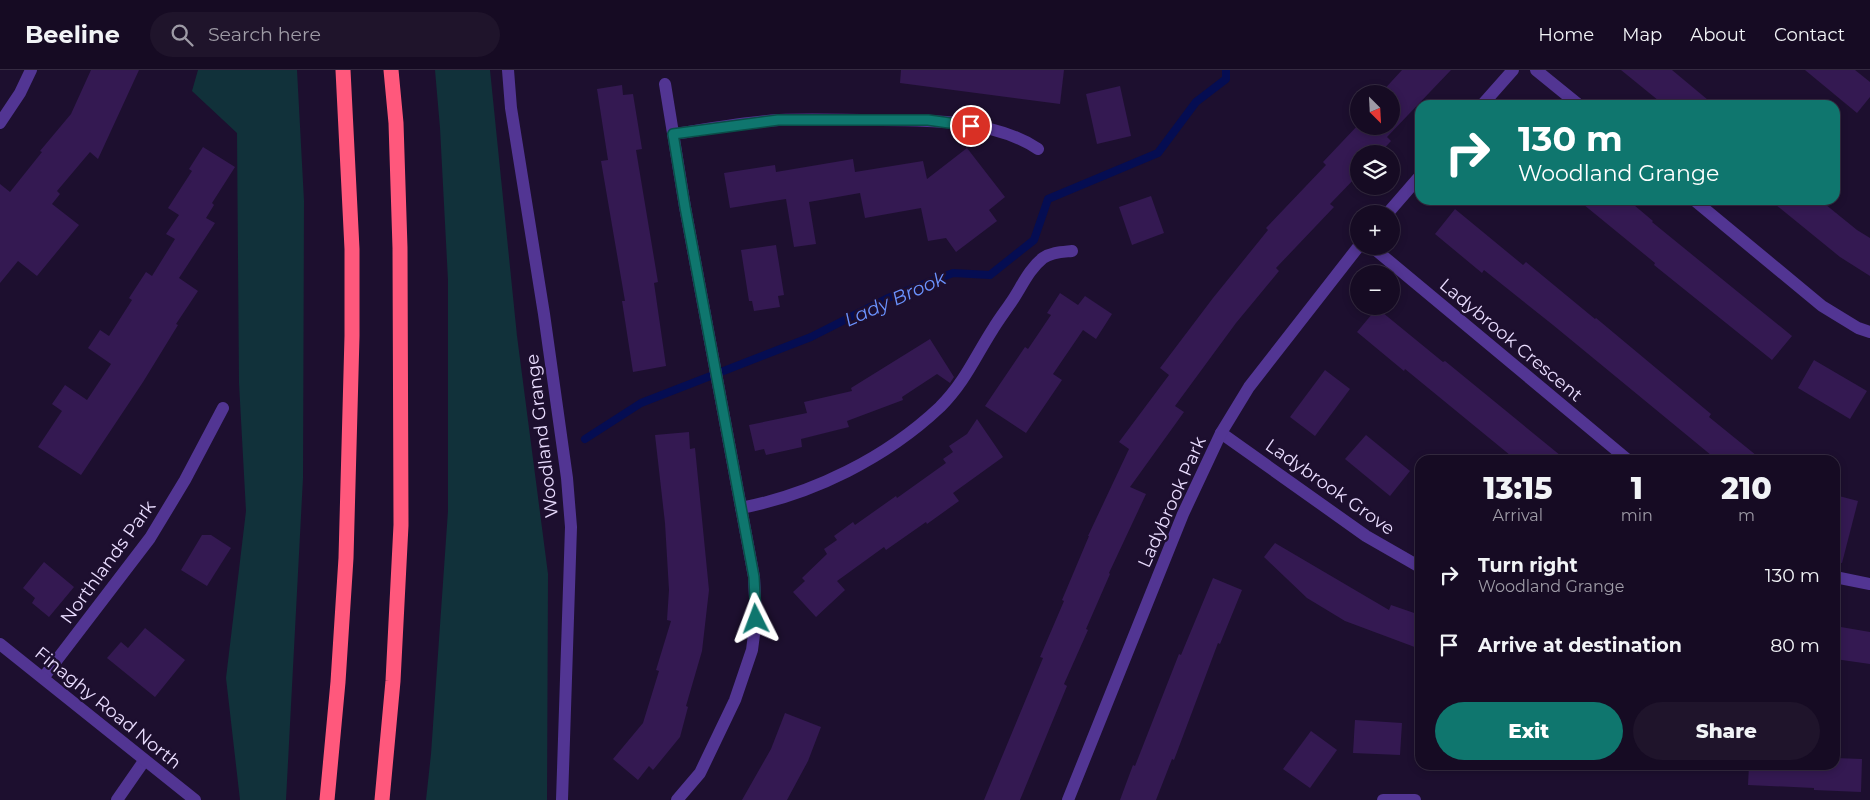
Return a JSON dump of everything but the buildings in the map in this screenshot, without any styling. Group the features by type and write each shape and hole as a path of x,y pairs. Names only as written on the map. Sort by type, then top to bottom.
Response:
{"highway":[{"path":"327,800 338,682 346,558 352,336 351,230 343,70"},
{"path":"382,800 393,681 401,525 400,248 396,123 391,70"}],"street":[{"path":"0,123 20,93 31,70"},
{"name":"Woodland Grange","path":"508,70 511,108 544,314 567,478 571,527 562,800"},
{"path":"1486,100 1513,70"},
{"path":"1536,70 1573,100"},
{"path":"665,84 712,355 754,577 756,619 752,650 735,700 700,773 676,800"},
{"path":"673,134 778,120 928,120 1011,134 1024,139 1038,148"},
{"path":"1395,205 1415,182"},
{"path":"1700,205 1822,306 1858,328 1870,332"},
{"path":"741,508 772,502 823,482 871,458 905,438 961,384 993,328 1031,271 1044,258 1057,252 1072,251"},
{"name":"Ladybrook Park","path":"1068,800 1183,514 1221,432 1249,387 1352,255"},
{"name":"Ladybrook Crescent","path":"1382,255 1622,455"},
{"name":"Northlands Park","path":"43,678 150,538 185,480 223,408"},
{"name":"Ladybrook Grove","path":"1221,432 1366,536 1415,564"},
{"path":"1840,578 1870,584"},
{"name":"Finaghy Road North","path":"0,644 195,800"},
{"path":"117,800 144,761"},
{"path":"1382,800 1415,800"}],"shaded area":[{"path":"198,70 297,70 304,201 303,478 286,800 240,800 226,678 246,511 239,383 237,133 192,91"},
{"path":"435,70 490,70 517,336 548,574 547,800 426,800 448,511 448,280"}],"waterway":[{"name":"Lady Brook","path":"585,439 641,403 811,337 888,298 953,273 990,275 1034,240 1048,199 1158,153 1196,102 1226,79 1226,70"}],"route":[{"path":"756,619 754,577 673,134 778,120 928,120 971,126"}]}
